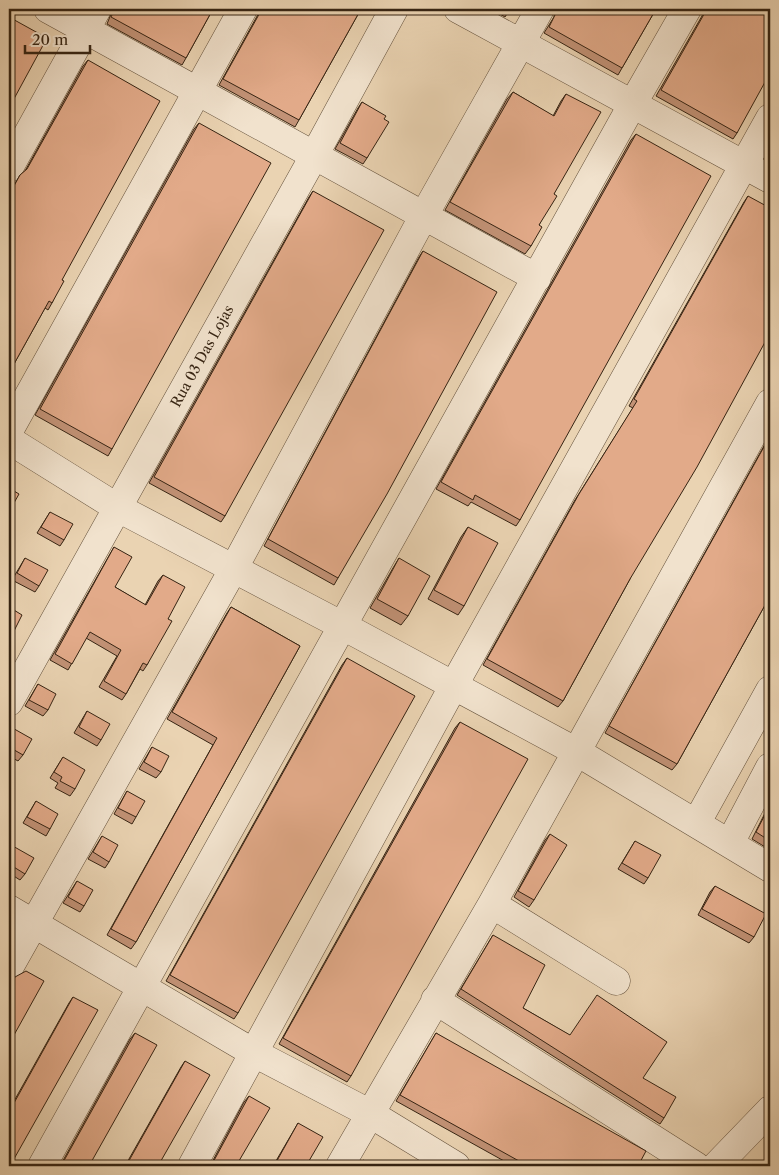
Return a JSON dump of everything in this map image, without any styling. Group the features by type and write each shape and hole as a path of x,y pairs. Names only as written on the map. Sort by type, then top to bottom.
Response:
{"street":[{"path":"48,9 92,19 196,91 537,278"},
{"path":"9,431 243,9"},
{"name":"Rua 03 Das Lojas","path":"9,702 394,9"},
{"path":"458,9 770,179"},
{"path":"9,968 234,568 423,217 540,9"},
{"path":"42,1166 140,986 687,9"},
{"path":"9,168 92,19"},
{"path":"192,1166 454,685 770,118"},
{"path":"340,1166 369,1113 492,904 770,403"},
{"path":"9,440 118,508 454,685 576,752 696,822 770,868"},
{"path":"696,822 770,690"},
{"path":"730,843 770,767"},
{"path":"492,904 616,981"},
{"path":"9,909 254,1053 369,1113 456,1166"},
{"path":"435,1000 696,1166"},
{"path":"716,1166 770,1110"}],"building":[{"path":"115,9 213,9 186,58 111,17"},
{"path":"262,9 361,9 299,120 223,79"},
{"path":"558,9 656,9 622,68 549,27"},
{"path":"707,9 770,9 770,73 737,133 661,90"},
{"path":"9,17 47,38 9,108"},
{"path":"88,60 160,101 62,280 64,281 52,303 49,301 9,373 9,195 20,175 27,169"},
{"path":"513,92 554,116 566,94 601,112 554,194 557,196 539,225 542,227 531,246 450,202"},
{"path":"362,102 386,116 384,119 389,122 367,158 340,143"},
{"path":"199,123 271,163 112,449 40,409"},
{"path":"636,134 711,176 520,520 475,495 473,500 441,482"},
{"path":"313,191 384,230 225,516 154,477"},
{"path":"748,196 770,208 770,333 697,467 630,579 563,701 487,659 579,494 637,401 634,399"},
{"path":"423,251 497,292 387,494 338,578 268,539"},
{"path":"770,436 770,596 677,764 609,726"},
{"path":"9,488 19,494 10,510 9,509"},
{"path":"50,512 73,524 64,540 41,527"},
{"path":"468,527 498,543 464,606 434,590"},
{"path":"114,547 132,557 115,587 146,605 163,575 185,587 168,619 172,621 147,665 143,663 126,694 104,681 121,650 90,632 72,664 55,654"},
{"path":"25,558 48,570 39,586 17,573"},
{"path":"399,558 430,576 408,616 377,599"},
{"path":"9,607 22,615 14,631 9,628"},
{"path":"231,607 300,646 136,942 111,929 217,738 172,712"},
{"path":"347,658 415,696 238,1013 170,975"},
{"path":"38,684 56,694 48,710 29,700"},
{"path":"87,711 110,724 101,740 79,727"},
{"path":"460,722 528,759 351,1076 283,1038"},
{"path":"9,726 32,739 23,755 9,747"},
{"path":"152,747 169,756 161,772 144,762"},
{"path":"63,757 85,770 75,789 60,781 62,777 54,772"},
{"path":"127,791 145,801 136,817 118,808"},
{"path":"36,801 58,814 50,829 27,817"},
{"path":"770,805 770,841 756,832"},
{"path":"550,834 567,845 534,900 518,891"},
{"path":"102,836 118,845 109,862 93,852"},
{"path":"635,841 661,855 648,878 622,863"},
{"path":"11,845 34,858 25,874 9,864 9,849"},
{"path":"77,881 93,890 84,906 68,897"},
{"path":"715,886 766,914 754,937 702,909"},
{"path":"493,935 545,965 523,1008 570,1035 597,995 667,1042 643,1078 676,1097 664,1118 461,989"},
{"path":"26,971 44,981 9,1044 9,987 15,977"},
{"path":"73,997 98,1010 9,1166 9,1112"},
{"path":"135,1033 157,1045 89,1166 61,1166"},
{"path":"436,1033 646,1151 638,1166 528,1166 400,1095"},
{"path":"185,1061 210,1075 158,1166 126,1166"},
{"path":"249,1096 270,1108 236,1166 211,1166"},
{"path":"298,1123 323,1137 306,1166 274,1166"},
{"path":"363,1160 375,1166 359,1166"}]}
